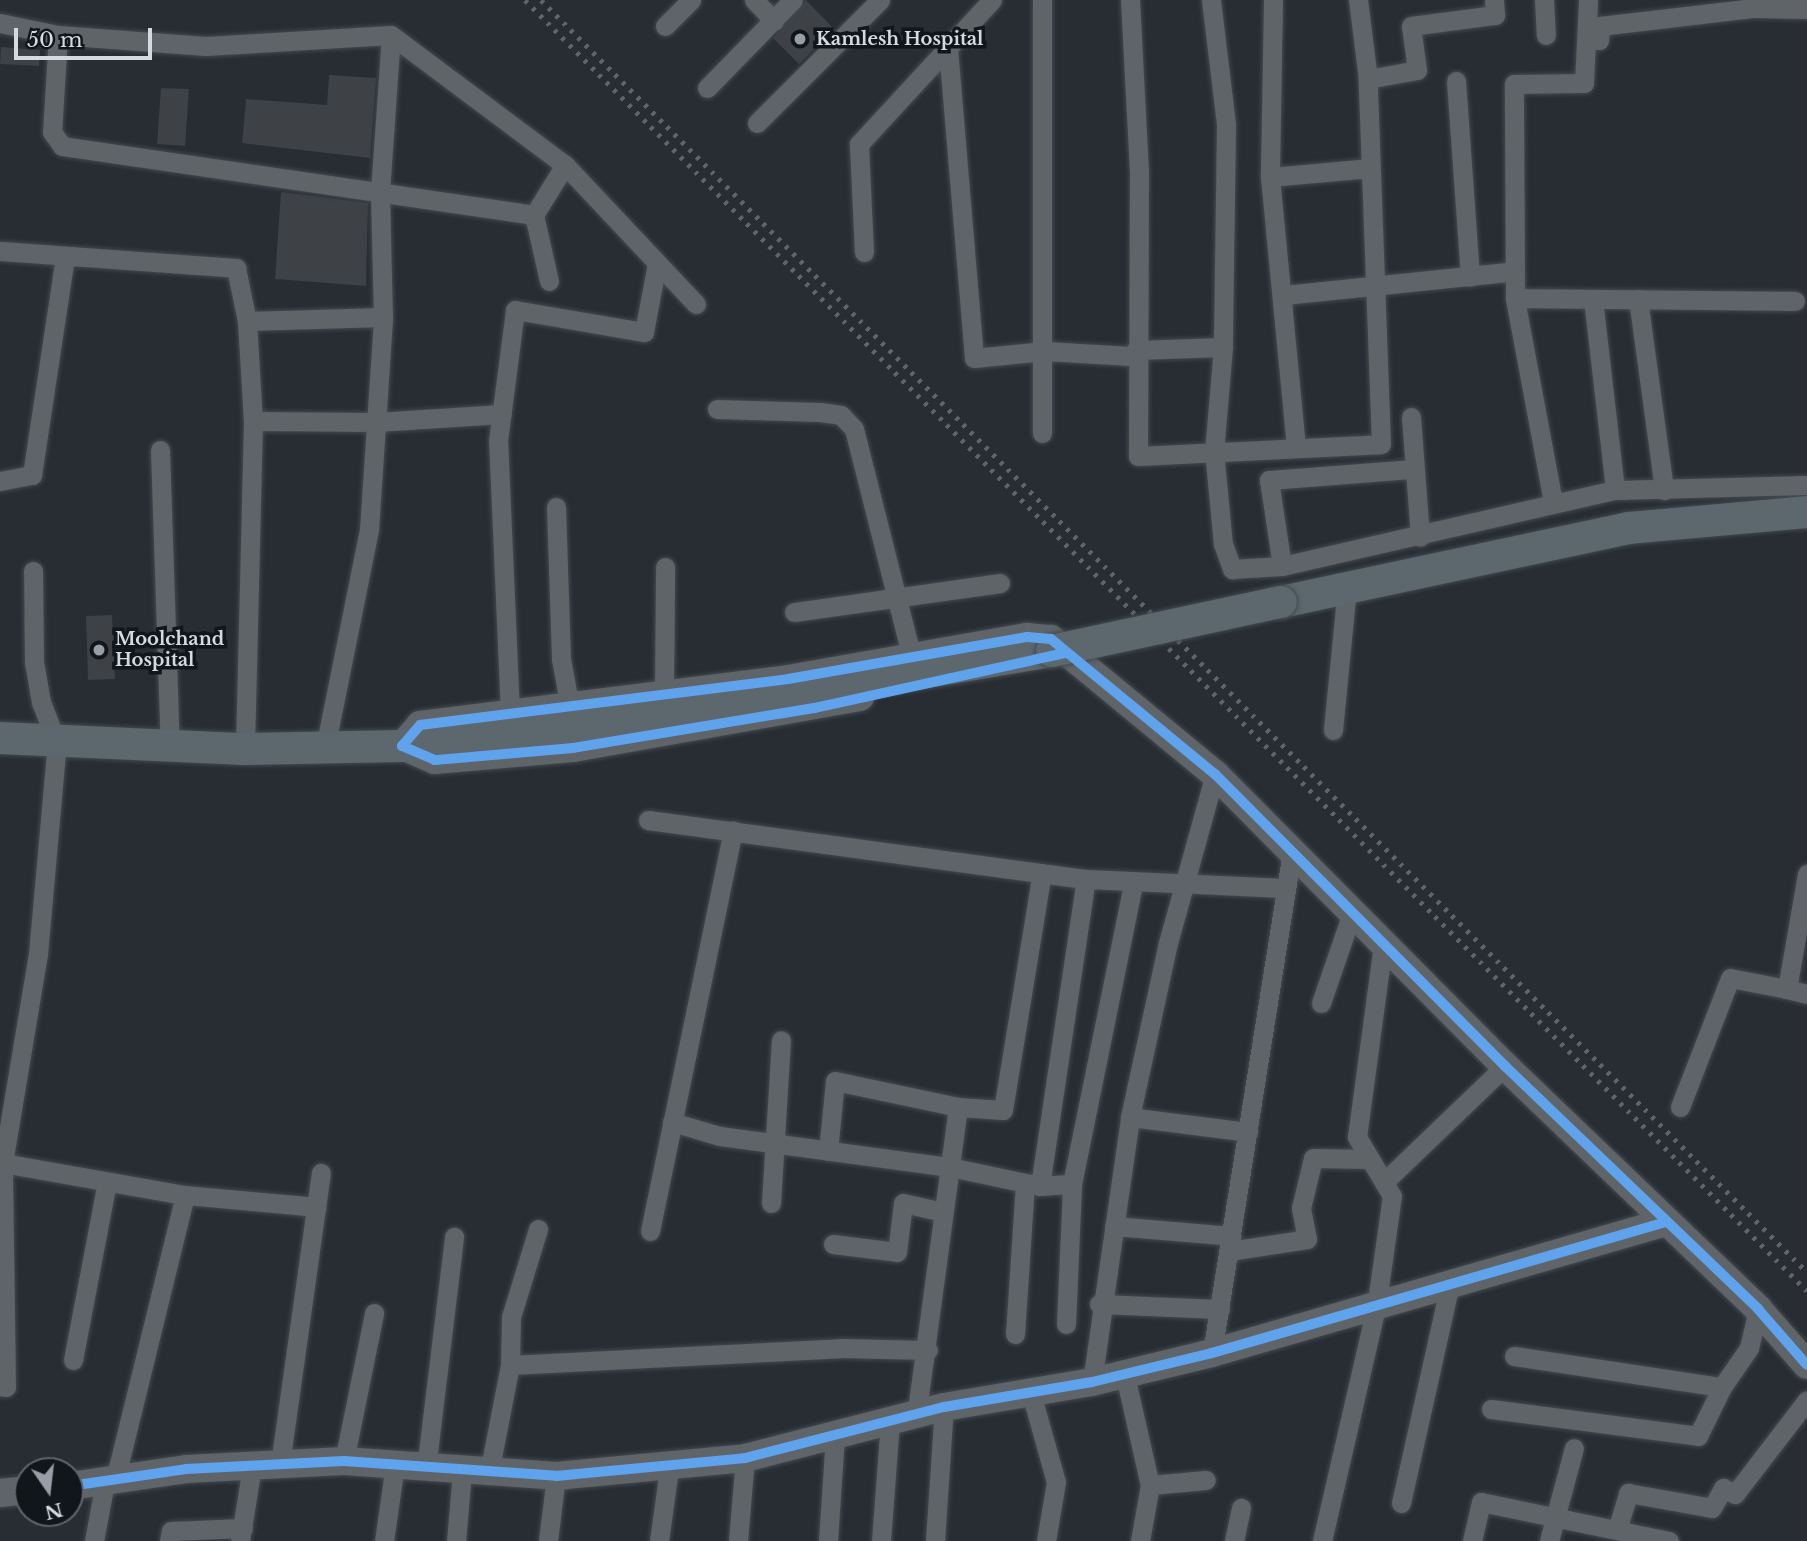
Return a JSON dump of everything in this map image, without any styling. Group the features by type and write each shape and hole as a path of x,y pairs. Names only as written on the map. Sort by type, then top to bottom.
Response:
{"main road":[{"path":"0,738 170,748 402,746 678,714 1059,652 1629,528 1807,512"}],"street":[{"path":"665,26 691,0"},
{"path":"754,0 774,21"},
{"path":"707,88 793,0"},
{"path":"757,123 880,0"},
{"path":"864,251 859,144 992,0"},
{"path":"1042,0 1045,351 1042,433"},
{"path":"1130,0 1139,170 1136,351 1138,456 1381,444 1368,79 1358,0"},
{"path":"1211,0 1226,124 1223,347 1214,451 1223,544 1232,569 1282,566 1420,537 1553,502 1615,491 1807,485"},
{"path":"1273,0 1270,177 1284,295 1296,448"},
{"path":"1368,79 1417,70 1411,26 1495,15 1494,0"},
{"path":"1544,0 1546,35"},
{"path":"1553,502 1515,298 1514,84 1584,83 1588,0"},
{"path":"1588,39 1599,40 1600,26 1663,9 1754,4 1807,9"},
{"path":"0,23 58,35 206,46 391,35 565,165 696,304"},
{"path":"58,35 52,132 62,146 534,215"},
{"path":"325,748 369,530 383,317 380,192 391,35"},
{"path":"948,48 974,358 1045,351 1131,356 1136,351 1223,347"},
{"path":"1456,81 1470,276"},
{"path":"549,281 534,215 565,165"},
{"path":"1270,177 1370,168"},
{"path":"0,251 236,268 247,321 253,421 246,749"},
{"path":"0,481 32,475 65,257"},
{"path":"510,713 501,536 502,414 515,310 644,332 657,263"},
{"path":"1284,295 1515,271"},
{"path":"1515,298 1795,301"},
{"path":"1593,299 1615,491"},
{"path":"1638,299 1664,490"},
{"path":"247,321 383,317"},
{"path":"717,409 841,415 862,448 912,658"},
{"path":"253,421 376,422 502,414"},
{"path":"1411,417 1411,469 1420,537"},
{"path":"159,450 170,748"},
{"path":"1282,566 1269,480 1411,469"},
{"path":"556,507 561,659 570,706"},
{"path":"664,694 665,567"},
{"path":"0,1386 6,1387 3,1163 38,954 57,743 41,702 34,662 33,570"},
{"path":"794,612 1000,583"},
{"path":"1333,730 1347,588"},
{"path":"402,746 420,725 664,694 912,658 1027,637 1051,639 1059,652 1215,775 1505,1066 1758,1309 1807,1365"},
{"path":"1092,1382 1099,1304 1130,1117 1183,887 1215,775"},
{"path":"648,820 1086,879 1183,887 1286,888"},
{"path":"650,1231 733,831"},
{"path":"1212,1353 1292,852"},
{"path":"828,1150 835,1081 958,1107 1003,1110 1042,873"},
{"path":"1787,989 1807,874"},
{"path":"1015,1334 1032,1185 1086,879"},
{"path":"1066,1324 1072,1184 1133,883"},
{"path":"1321,1003 1352,913"},
{"path":"1322,1541 1376,1308 1392,1196 1357,1137 1383,945"},
{"path":"1680,1107 1730,978 1807,994"},
{"path":"771,1203 781,1040"},
{"path":"1384,1182 1505,1066"},
{"path":"881,1541 903,1419 928,1350 958,1107"},
{"path":"1130,1117 1248,1132"},
{"path":"672,1122 720,1136 950,1167 1032,1185 1072,1184"},
{"path":"1114,1226 1231,1243 1307,1240 1301,1208 1313,1158 1370,1159"},
{"path":"3,1163 185,1195 316,1207"},
{"path":"280,1464 321,1173"},
{"path":"73,1360 107,1182"},
{"path":"94,1541 185,1195"},
{"path":"833,1244 897,1252 903,1203 943,1212"},
{"path":"84,1484 252,1466 344,1461 476,1473 556,1476 669,1469 745,1458 944,1407 1092,1382 1124,1371 1212,1353 1449,1287 1665,1222"},
{"path":"456,1541 510,1365 510,1317 538,1230"},
{"path":"426,1469 454,1237"},
{"path":"1401,1503 1449,1287"},
{"path":"1099,1304 1220,1309"},
{"path":"1491,1409 1698,1436 1721,1387 1749,1348 1758,1309"},
{"path":"344,1461 374,1313"},
{"path":"510,1365 841,1348 928,1350"},
{"path":"1514,1356 1721,1387"},
{"path":"1124,1371 1150,1485 1140,1541"},
{"path":"1031,1393 1055,1482 1046,1541"},
{"path":"1617,1530 1628,1493 1712,1508 1723,1488 1735,1494 1807,1400"},
{"path":"935,1541 944,1407"},
{"path":"828,1541 835,1435"},
{"path":"1549,1541 1574,1448"},
{"path":"738,1541 745,1458"},
{"path":"384,1541 395,1465"},
{"path":"169,1541 171,1531 242,1534 252,1466"},
{"path":"659,1541 669,1469"},
{"path":"548,1541 556,1476"},
{"path":"1150,1485 1206,1480"},
{"path":"1472,1541 1481,1502 1669,1541"},
{"path":"1234,1541 1241,1508"}],"building":[{"path":"806,0 834,29 799,64 773,38"},
{"path":"1,47 40,50 39,66 0,64"},
{"path":"329,75 376,78 370,158 242,143 246,99 327,105"},
{"path":"161,88 189,89 185,146 157,144"},
{"path":"281,192 368,203 366,286 275,279"},
{"path":"112,615 115,679 88,680 86,616"}],"railway":[{"path":"525,0 1807,1291"},
{"path":"541,0 1807,1272"}],"cycle path":[{"path":"1065,653 814,708 573,748 435,760 402,746 420,725 788,679 1027,637 1051,639 1215,774 1505,1066 1758,1309 1807,1365"},
{"path":"84,1484 186,1469 344,1461 556,1476 745,1458 944,1407 1092,1382 1212,1353 1665,1222"}],"place":[{"name":"Kamlesh Hospital","path":"800,39"},
{"name":"Moolchand Hospital","path":"99,650"}]}
